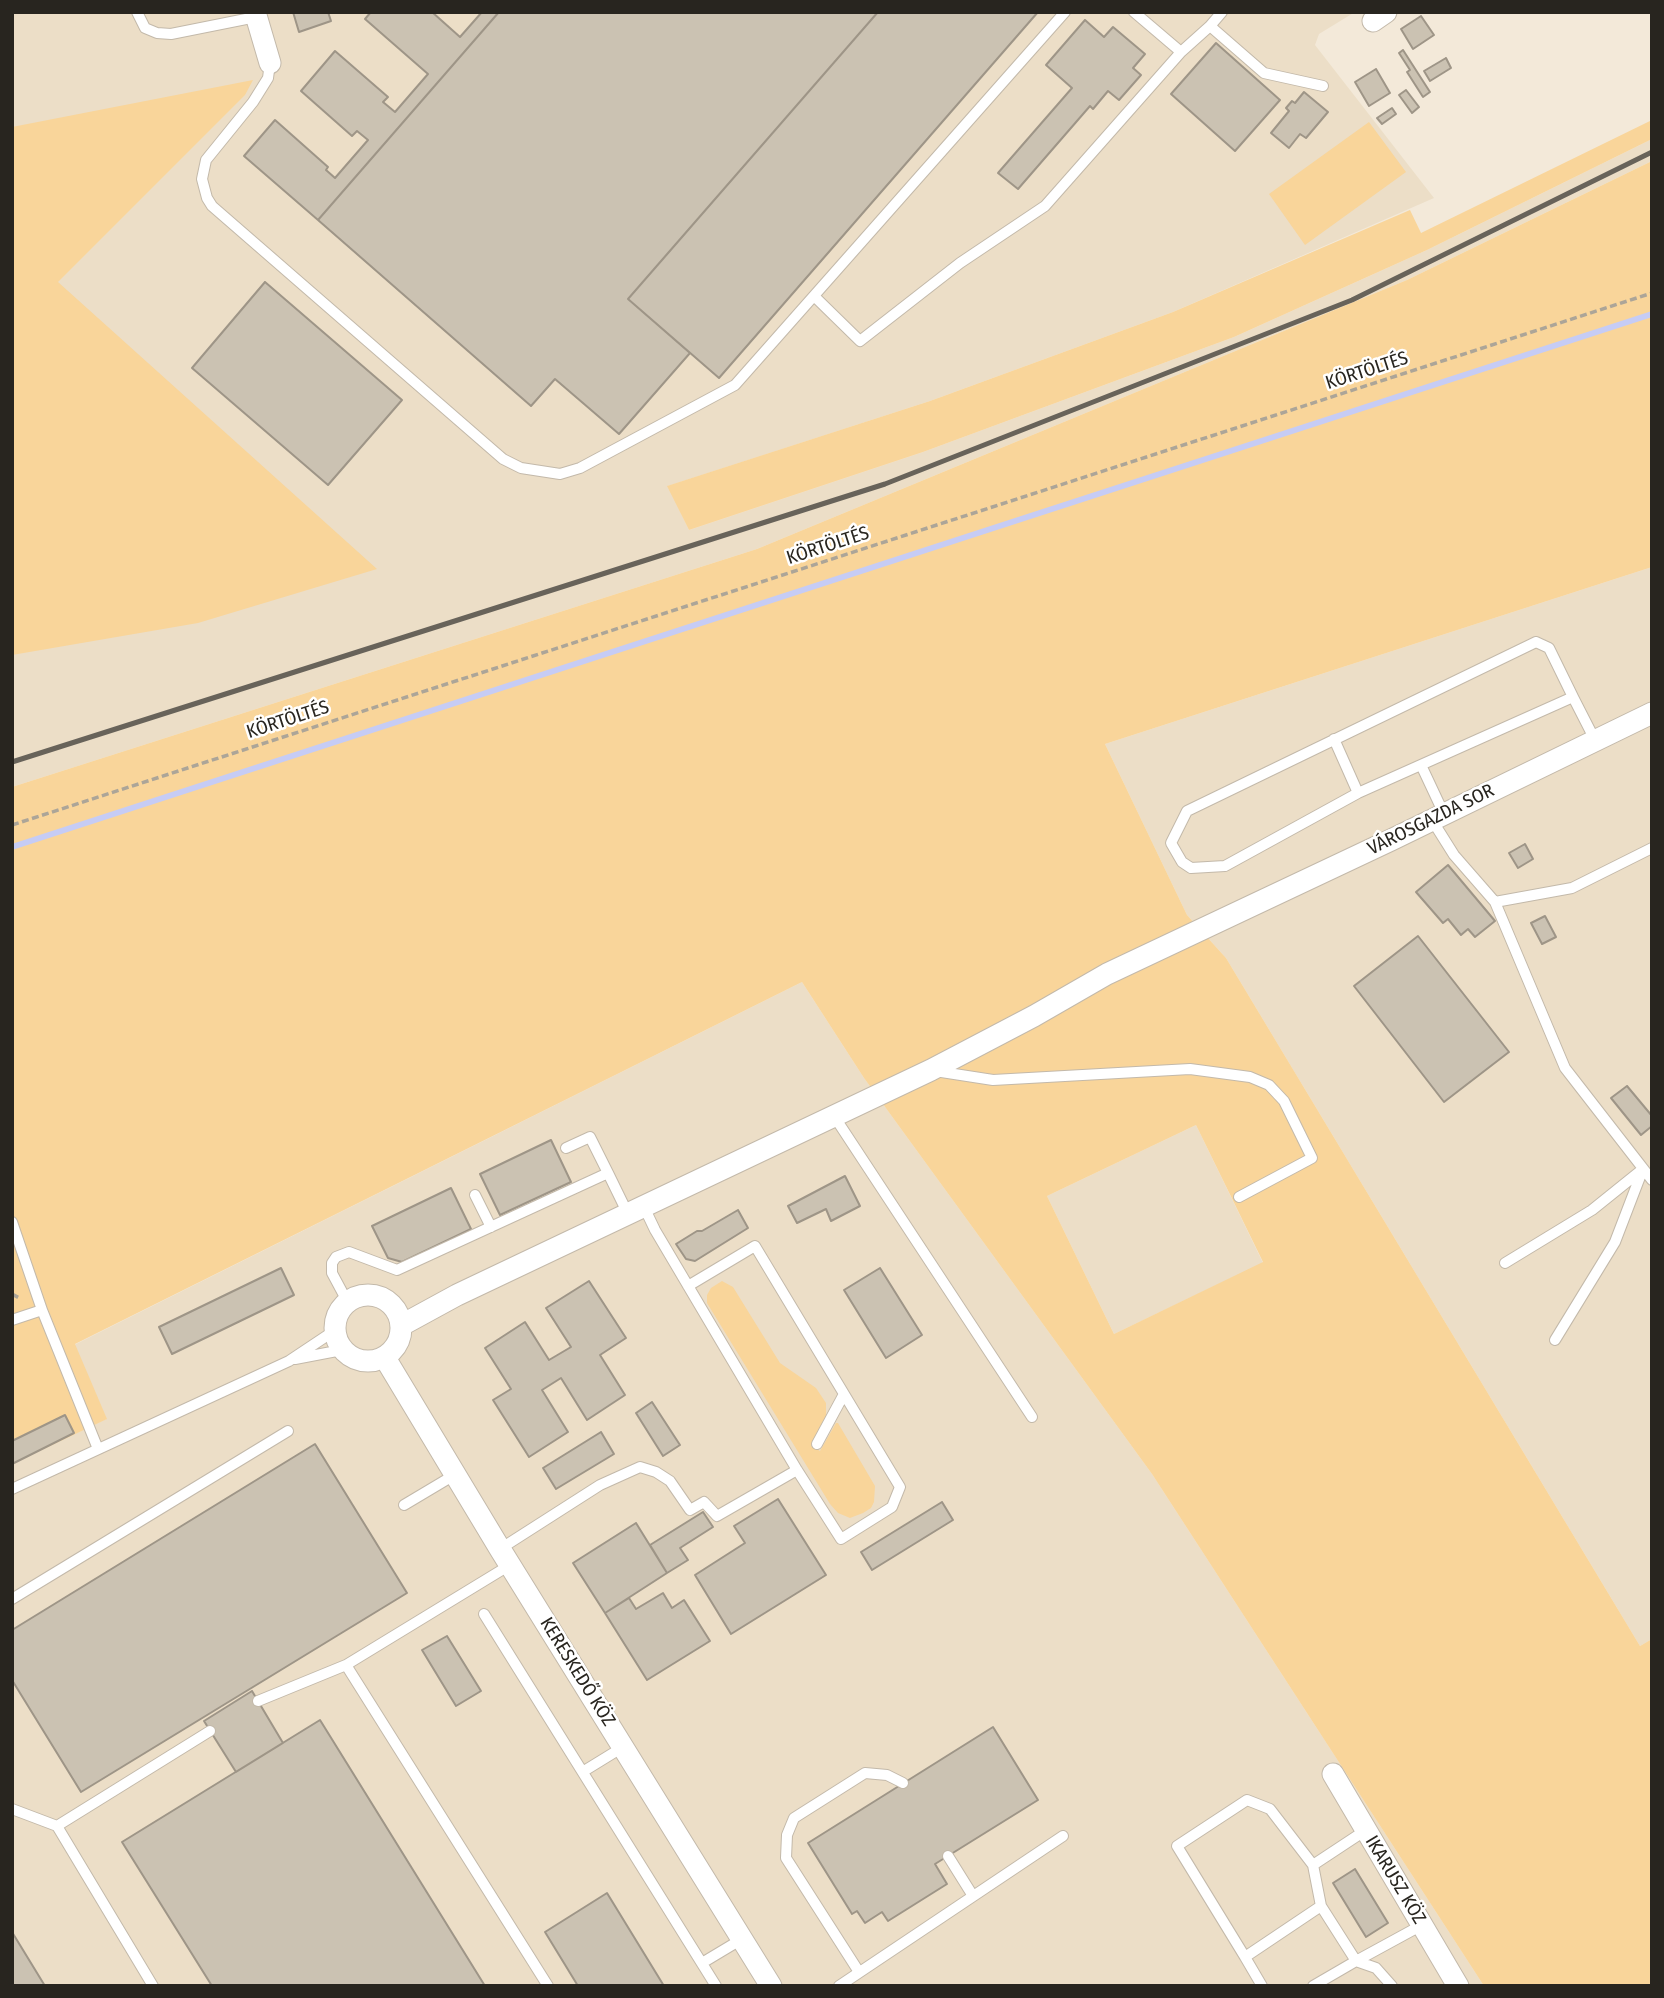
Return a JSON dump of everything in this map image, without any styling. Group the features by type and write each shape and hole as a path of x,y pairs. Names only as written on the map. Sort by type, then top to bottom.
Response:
{"street":[{"path":"256,15 270,63"},
{"name":"VÁROSGAZDA SOR","path":"398,1316 457,1295 931,1070 1107,974 1652,713"},
{"path":"372,1294 385,1299 398,1316 401,1338 395,1349 385,1357 370,1362 355,1359 338,1340 335,1319 348,1301 359,1295 372,1294"},
{"name":"KERESKEDŐ KÖZ","path":"385,1357 505,1557 771,1986"},
{"name":"IKARUSZ KÖZ","path":"1333,1774 1458,1986"}],"lane":[{"path":"137,12 145,27 157,33 171,34 256,15"},
{"path":"270,63 268,78 253,102 206,159 202,179 207,198 222,217 485,445 503,459 521,468 560,474 580,468 735,385 1065,12"},
{"path":"1134,12 1181,52"},
{"path":"814,296 860,341 960,263 1045,206 1181,52 1222,12"},
{"path":"1210,26 1264,73 1323,86"},
{"path":"1573,697 1358,793 1225,866 1191,868 1182,862 1171,843 1187,811 1536,642 1549,648 1595,740"},
{"path":"1334,740 1358,793"},
{"path":"1421,765 1454,855 1495,902 1564,1068 1652,1181"},
{"path":"1495,902 1572,888 1652,848"},
{"path":"931,1070 993,1080 1190,1069 1250,1077 1269,1085 1284,1101 1312,1158 1239,1197"},
{"path":"834,1116 1032,1417"},
{"path":"566,1148 590,1137 608,1173 688,1286 841,1539 892,1507 900,1487 755,1246 688,1286"},
{"path":"1506,1263 1592,1210 1643,1169"},
{"path":"1555,1340 1615,1242 1643,1169"},
{"path":"348,1301 332,1273 332,1263 336,1257 349,1252 397,1270 608,1173"},
{"path":"475,1195 491,1227"},
{"path":"12,1222 42,1310 98,1449"},
{"path":"12,1320 42,1310"},
{"path":"289,1361 338,1340"},
{"path":"12,1489 338,1340"},
{"path":"817,1444 844,1394"},
{"path":"12,1599 288,1432"},
{"path":"258,1701 346,1665 505,1557 600,1485 640,1467 670,1480 690,1510 704,1502 717,1516 797,1470"},
{"path":"404,1505 456,1474"},
{"path":"484,1614 716,1986"},
{"path":"346,1665 548,1986"},
{"path":"57,1826 210,1731"},
{"path":"584,1771 623,1748"},
{"path":"859,1972 786,1858 787,1835 794,1818 865,1773 887,1775 903,1783"},
{"path":"1262,1986 1178,1846 1247,1800 1270,1809 1313,1865 1321,1906 1356,1961 1376,1968 1392,1986"},
{"path":"12,1809 57,1826 153,1986"},
{"path":"1313,1865 1366,1830"},
{"path":"839,1986 1063,1836"},
{"path":"948,1856 973,1896"},
{"path":"1245,1957 1321,1906"},
{"path":"1313,1986 1422,1925"},
{"path":"702,1963 742,1939"}],"path":[{"name":"KÖRTÖLTÉS","path":"12,825 1652,293"}],"shaded area":[{"path":"12,12 1355,12 1319,34 1315,45 1434,198 1173,312 930,401 668,486 689,530 923,452 1234,337 1427,250 1652,139 1652,161 1407,280 757,549 12,787"},
{"path":"253,80 245,95 58,282 377,569 198,623 12,655 12,127"},
{"path":"1652,120 1652,139 1427,250 1234,337 923,452 689,530 667,486 930,401 1173,312 1410,210 1421,233"},
{"path":"1369,122 1406,172 1305,245 1269,194"},
{"path":"1652,161 1652,567 1105,744 1187,915 1226,958 1640,1646 1652,1639 1652,1986 1484,1986 1152,1474 864,1078 802,982 75,1344 107,1419 12,1464 12,787 757,549 1407,280","holes":["1196,1125 1263,1262 1114,1334 1047,1196"]},
{"path":"1652,567 1652,1639 1640,1646 1226,958 1187,915 1105,744"},
{"path":"802,982 864,1078 1152,1474 1484,1986 12,1986 12,1464 106,1419 74,1345"},
{"path":"1196,1125 1263,1263 1114,1334 1047,1196"},
{"path":"722,1281 733,1287 780,1363 816,1388 826,1403 826,1417 811,1446 820,1451 838,1423 875,1486 871,1508 850,1518 838,1513 830,1504 707,1303 711,1288"}],"building":[{"path":"293,12 328,12 331,21 299,32"},
{"path":"371,12 432,12 460,37 482,12 499,12 318,220 244,156 275,120 328,167 326,170 335,178 368,140 357,131 352,136 301,91 335,51 388,97 383,102 395,112 428,74 365,19"},
{"path":"499,12 878,12 628,299 690,353 619,434 555,379 531,406 318,220"},
{"path":"878,12 1038,12 719,378 628,299"},
{"path":"1421,16 1434,35 1413,49 1401,29"},
{"path":"1085,20 1104,37 1113,27 1145,54 1133,68 1141,75 1119,100 1108,91 1093,109 1090,106 1018,189 998,173 1072,88 1046,65"},
{"path":"1216,43 1280,100 1235,151 1171,94"},
{"path":"1403,50 1430,92 1423,97 1407,72 1410,70 1399,53"},
{"path":"1446,58 1451,68 1430,81 1424,71"},
{"path":"1376,69 1390,93 1369,106 1355,82"},
{"path":"1406,90 1419,107 1412,113 1399,95"},
{"path":"1304,92 1328,112 1306,138 1300,134 1289,148 1271,133 1289,111 1286,108 1292,101 1295,103"},
{"path":"1392,108 1396,114 1382,124 1377,118"},
{"path":"265,282 402,400 328,485 192,368"},
{"path":"1525,844 1533,859 1518,868 1509,853"},
{"path":"1448,865 1495,921 1475,937 1468,929 1461,935 1448,919 1443,923 1416,892"},
{"path":"1545,916 1556,937 1542,944 1531,923"},
{"path":"1418,936 1509,1052 1444,1102 1354,986"},
{"path":"1627,1086 1652,1116 1652,1126 1641,1135 1611,1098"},
{"path":"551,1140 571,1182 500,1215 480,1174"},
{"path":"845,1176 860,1206 831,1221 826,1209 797,1223 788,1206"},
{"path":"451,1188 471,1229 402,1262 388,1258 372,1226"},
{"path":"738,1210 748,1228 695,1261 686,1259 676,1244"},
{"path":"281,1268 294,1295 172,1354 159,1327"},
{"path":"880,1268 922,1335 886,1358 844,1290"},
{"path":"589,1281 626,1338 600,1355 625,1395 587,1420 561,1378 542,1390 568,1432 529,1457 493,1400 511,1389 485,1348 525,1322 549,1360 571,1347 546,1308"},
{"path":"652,1402 680,1445 663,1456 636,1413"},
{"path":"65,1415 74,1433 12,1464 12,1441"},
{"path":"601,1432 614,1454 556,1489 543,1468"},
{"path":"315,1444 407,1593 81,1792 12,1680 12,1630"},
{"path":"778,1499 826,1575 731,1634 695,1575 745,1543 734,1526"},
{"path":"942,1502 953,1520 872,1570 861,1552"},
{"path":"703,1512 713,1527 680,1548 688,1560 667,1573 650,1545"},
{"path":"636,1523 667,1573 605,1613 573,1563"},
{"path":"663,1593 672,1608 684,1600 710,1641 647,1680 605,1613 629,1598 636,1609"},
{"path":"447,1636 481,1691 456,1706 422,1650"},
{"path":"252,1691 283,1743 236,1772 204,1721"},
{"path":"320,1720 485,1986 212,1986 122,1842"},
{"path":"993,1727 1038,1800 935,1864 947,1884 888,1921 882,1912 865,1923 857,1911 852,1914 808,1843"},
{"path":"1355,1869 1388,1923 1366,1937 1333,1883"},
{"path":"607,1893 664,1986 578,1986 545,1932"},
{"path":"12,1932 45,1986 12,1986"}],"waterway":[{"path":"12,847 1652,314"}],"railway":[{"path":"12,762 885,484 1352,300 1652,152"}]}
